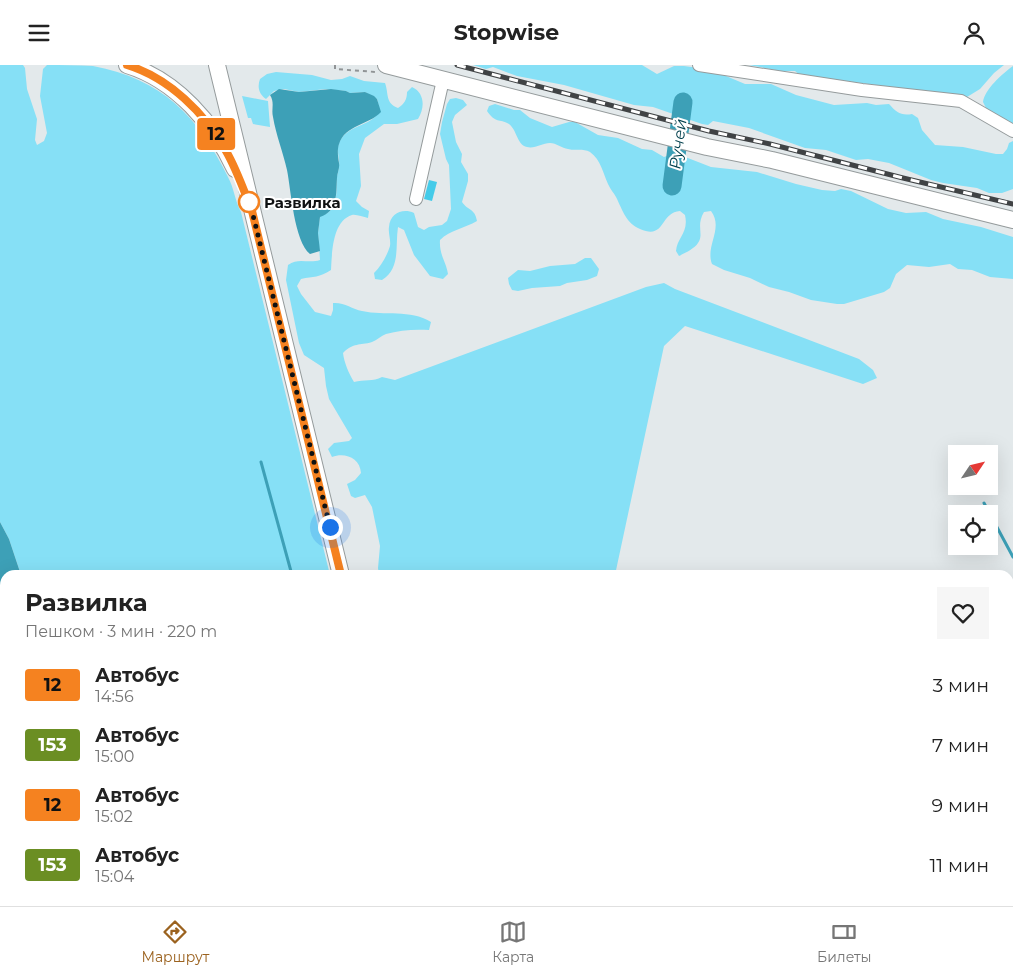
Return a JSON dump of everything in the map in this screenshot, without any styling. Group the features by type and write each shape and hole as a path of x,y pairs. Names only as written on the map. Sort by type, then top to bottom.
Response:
{"main road":[{"path":"126,65 142,71 172,89 183,97 207,122 227,152 252,211"},
{"path":"217,65 341,570"},
{"path":"384,69 443,80 707,147 772,160 1013,220"}],"street":[{"path":"699,65 862,90 961,101 1013,131"},
{"path":"416,199 443,80"}],"path":[{"path":"335,65 335,69 384,69"}],"shaded area":[{"path":"0,65 23,65 25,68 27,89 37,119 35,140 37,145 44,141 47,133 40,96 43,69 47,65 93,66 139,80 175,103 204,136 228,177 241,212 329,570 19,570 9,539 0,522"},
{"path":"473,65 642,65 657,74 674,66 684,66 721,71 726,76 745,84 771,84 796,95 834,105 889,104 899,113 912,114 918,118 922,130 935,145 963,147 1003,154 1009,143 1013,141 1013,189 1002,193 989,193 977,188 943,183 889,163 868,159 856,160 826,150 805,148 749,128 713,121 708,125 702,124 653,107 634,105 564,85 517,76 493,67 486,69"},
{"path":"749,65 1004,65 980,89 967,97 800,75 795,71 781,71"},
{"path":"1013,66 1013,128 987,110 983,102 990,87"},
{"path":"276,72 312,75 331,80 350,76 364,81 385,83 389,101 398,108 405,101 407,92 412,87 421,97 423,106 418,119 397,124 384,124 365,138 359,154 361,186 356,201 369,211 368,218 352,215 345,218 340,224 334,239 331,270 320,276 301,279 297,286 315,312 331,316 333,303 337,303 362,311 415,315 431,322 429,330 408,330 391,333 372,342 354,346 343,353 347,368 354,382 382,377 395,380 646,287 664,283 675,289 859,359 873,370 877,378 863,384 685,326 664,346 616,570 378,570 380,546 372,507 365,495 355,498 351,496 347,484 355,480 361,473 358,463 347,456 332,457 328,449 334,443 349,441 352,438 329,399 324,368 304,355 299,343 286,280 288,265 296,261 320,260 318,233 320,216 331,210 335,201 339,167 339,143 350,131 372,120 377,115 379,108 377,99 365,92 350,93 326,89 299,92 284,89 274,91 266,99 259,90 259,85 260,79 267,74"},
{"path":"279,89 299,92 331,89 350,93 365,92 377,99 381,112 346,133 339,144 339,167 335,201 330,211 320,217 318,233 320,251 310,254 300,238 297,227 287,170 273,117 270,95"},
{"path":"242,96 268,101 270,127 253,124 251,118 248,118"},
{"path":"450,99 463,100 467,105 455,115 452,122 456,142 462,154 461,162 468,174 462,202 473,212 477,221 448,234 440,240 448,274 443,279 430,276 414,255 404,230 398,227 395,263 388,275 382,280 375,279 374,273 384,261 390,246 389,227 394,215 406,211 414,213 418,227 424,230 429,227 442,225 447,221 451,209 449,165 440,134 447,104"},
{"path":"495,104 520,110 530,118 552,127 575,122 598,135 618,138 642,149 652,150 664,157 675,153 711,167 757,172 822,190 835,191 841,189 851,191 888,209 906,213 926,212 943,219 981,227 1013,237 1013,279 990,277 972,270 958,269 950,264 929,267 907,265 896,274 890,288 884,292 844,304 811,300 769,287 712,264 710,257 716,224 711,211 704,212 701,219 700,240 690,250 679,256 676,251 684,231 685,215 680,211 673,213 659,229 654,231 640,229 625,216 594,155 587,151 568,149 552,143 533,147 524,146 509,124 495,119 487,111 489,106"},
{"path":"585,258 591,258 599,269 597,276 560,286 518,291 512,290 509,284 508,278 518,270 530,271 550,266 575,264"},
{"path":"0,522 9,539 19,570 0,570"}],"building":[{"path":"429,180 437,182 432,201 424,199"}],"waterway":[{"name":"Ручей","path":"672,186 683,102"},
{"path":"261,462 291,570"},
{"path":"984,503 1013,557"}],"railway":[{"path":"457,65 709,131 770,144 1013,204"}],"bus line":[{"name":"12","path":"127,65 158,80 183,97 207,122 227,152 236,170 252,211 340,570"}],"place":[{"name":"Развилка","path":"249,202"}],"route":[{"path":"249,202 247,197 330,527"}]}
